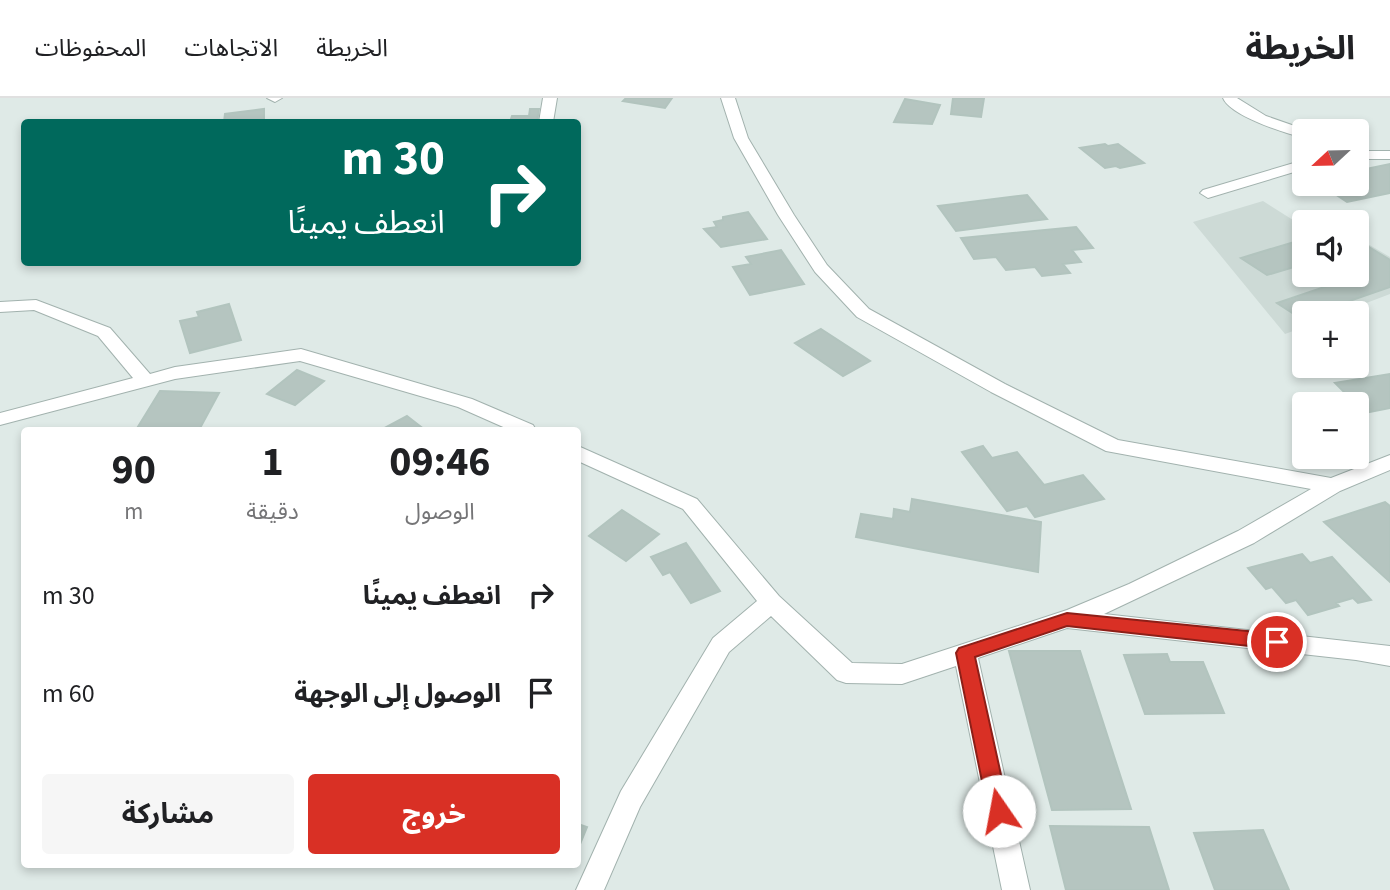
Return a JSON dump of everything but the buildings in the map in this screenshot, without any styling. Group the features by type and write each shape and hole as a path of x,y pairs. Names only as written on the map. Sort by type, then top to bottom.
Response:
{"street":[{"path":"546,119 550,98"},
{"path":"711,98 741,138 821,268 863,313 998,388 1113,446 1333,486"},
{"path":"728,98 741,138"},
{"path":"1230,98 1231,102 1261,119 1292,130"},
{"path":"1369,154 1390,155"},
{"path":"1208,193 1292,168"},
{"path":"0,307 36,305 104,332 146,380"},
{"path":"0,418 175,373 301,355 466,403 519,427"},
{"path":"581,454 690,504 771,602 846,673 902,674 1067,620 1137,590 1246,537 1333,486 1390,462"},
{"path":"590,890 629,800 722,645 771,602"},
{"path":"1067,620 1342,648 1390,656"},
{"path":"965,653 1016,890"}],"shaded area":[{"path":"1263,201 1292,219 1292,287 1369,287 1369,245 1390,257 1390,294 1369,302 1292,301 1292,331 1285,334 1193,222"}],"route":[{"path":"999,811 965,653 1067,620 1277,642"}]}
